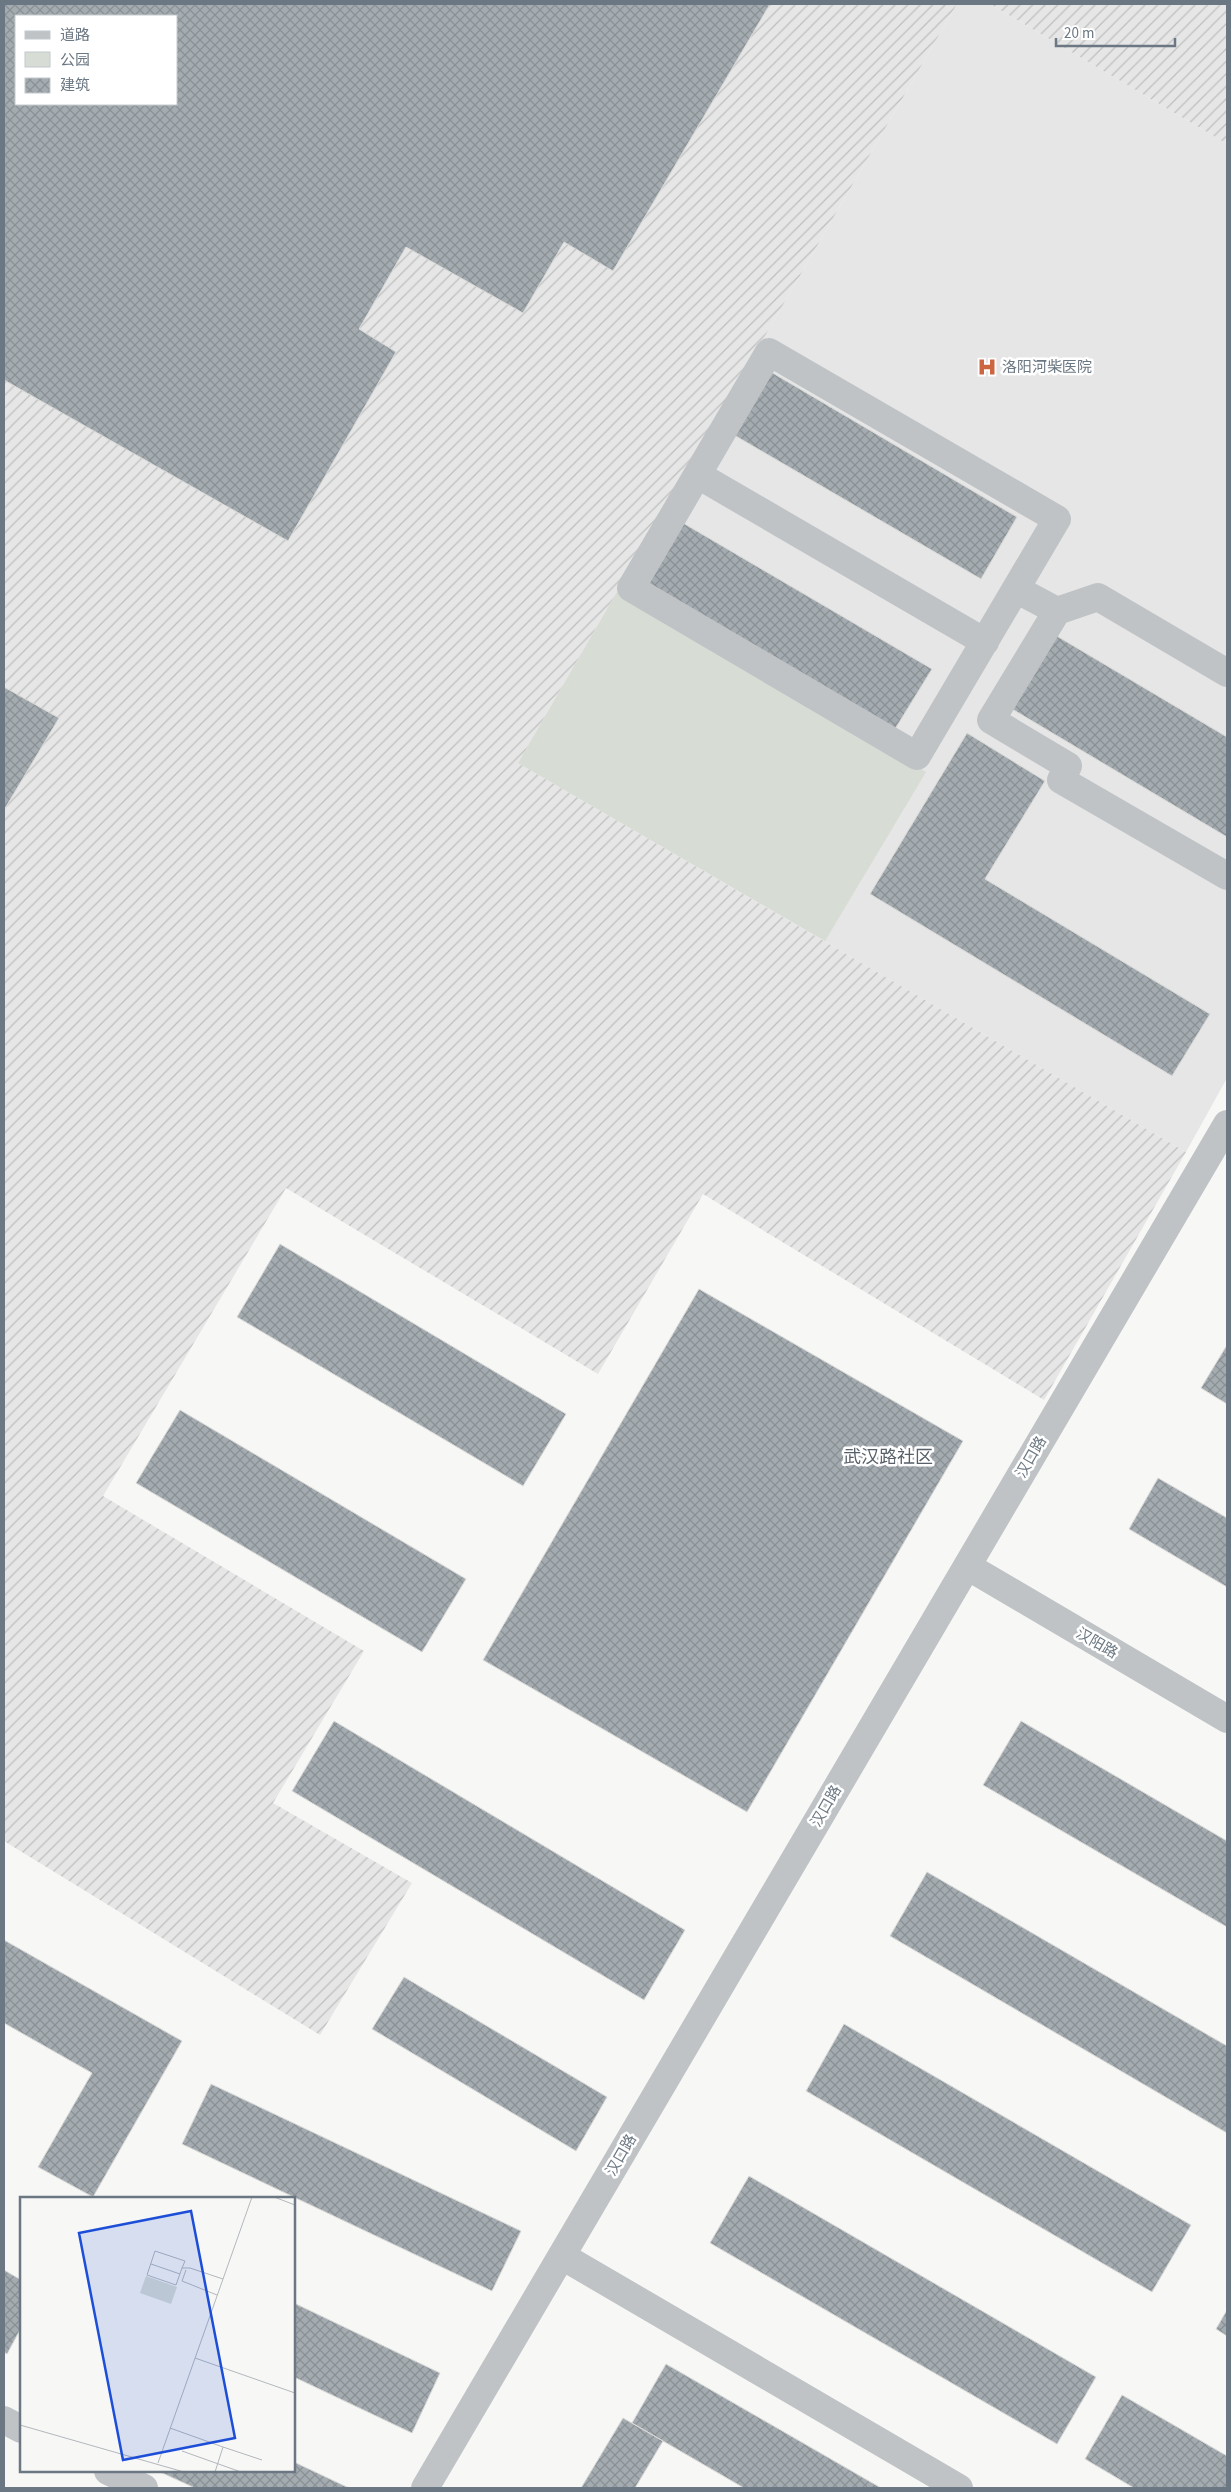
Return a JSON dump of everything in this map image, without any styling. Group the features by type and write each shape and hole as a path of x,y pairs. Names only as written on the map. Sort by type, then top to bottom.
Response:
{"street":[{"path":"769,352 1057,519 918,756 631,588 698,475 769,352"},
{"path":"698,475 985,642"},
{"path":"1016,589 1057,611"},
{"path":"1227,673 1098,597 1057,611 991,720 1068,766 1061,780 1227,876"},
{"name":"汉口路","path":"424,2488 1227,1124"},
{"name":"汉阳路","path":"967,1566 1227,1719"},
{"path":"562,2256 959,2488"},
{"path":"4,2420 20,2428"},
{"path":"110,2472 144,2488"}],"shaded area":[{"path":"4,4 957,4 518,763 1186,1152 1044,1400 703,1194 598,1374 286,1188 103,1496 364,1651 273,1803 412,1883 320,2035 4,1841"},
{"name":"洛阳河柴医院","path":"957,4 990,4 1227,144 1227,1078 1186,1152 518,763"},
{"path":"990,4 1227,4 1227,144"}],"green space":[{"path":"618,590 926,772 825,941 518,763"}],"building":[{"path":"4,4 770,4 613,271 564,242 523,313 406,247 359,329 396,352 288,541 4,380"},
{"path":"771,372 1017,517 981,579 734,435"},
{"path":"683,523 932,669 895,729 647,585"},
{"path":"1050,632 1227,737 1227,837 1007,706"},
{"path":"4,687 59,718 4,810"},
{"path":"967,733 1045,781 985,879 1210,1014 1172,1076 870,894"},
{"path":"280,1244 566,1414 523,1486 237,1317"},
{"path":"699,1289 963,1441 747,1812 483,1660"},
{"path":"1227,1345 1227,1404 1201,1388"},
{"path":"180,1410 466,1579 422,1652 136,1483"},
{"path":"1158,1478 1227,1518 1227,1587 1129,1529"},
{"path":"334,1721 685,1930 644,2000 292,1791"},
{"path":"1021,1721 1227,1841 1227,1927 983,1785"},
{"path":"927,1872 1227,2046 1227,2133 890,1936"},
{"path":"4,1940 182,2041 93,2197 38,2167 92,2073 4,2023"},
{"path":"404,1977 607,2097 576,2151 372,2029"},
{"path":"844,2024 1191,2225 1152,2292 806,2091"},
{"path":"211,2084 521,2231 492,2291 182,2144"},
{"path":"749,2176 1096,2377 1057,2444 710,2243"},
{"path":"4,2270 20,2279 20,2330 7,2354 4,2352"},
{"path":"295,2303 440,2373 412,2433 295,2377"},
{"path":"1227,2310 1227,2336 1216,2329"},
{"path":"666,2364 881,2488 744,2488 632,2423"},
{"path":"1122,2395 1227,2456 1227,2488 1134,2488 1085,2459"},
{"path":"623,2418 663,2441 635,2488 581,2488"},
{"path":"295,2462 349,2488 195,2488 160,2472 295,2472"}],"place":[{"name":"洛阳河柴医院","path":"987,367"}],"district":[{"name":"武汉路社区","path":"888,1457"}]}
